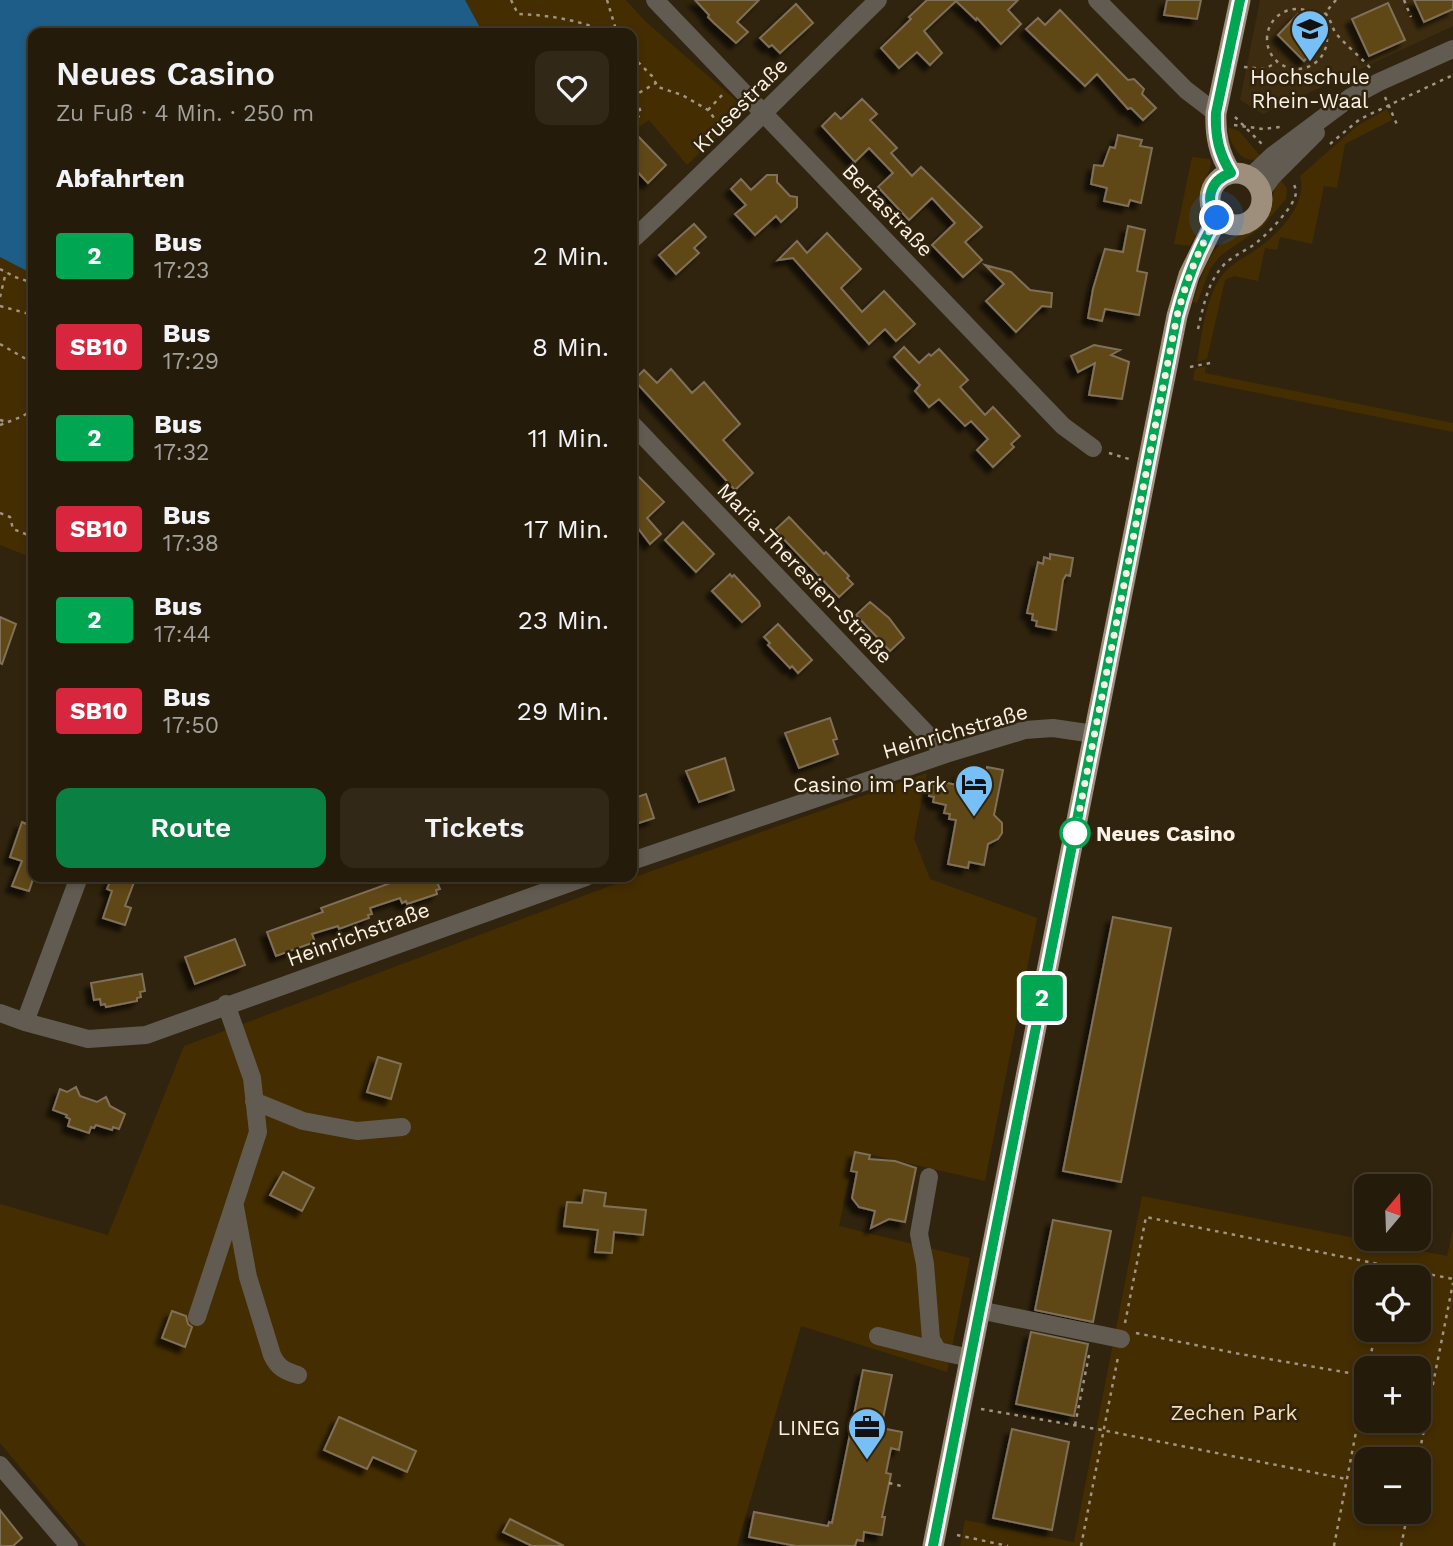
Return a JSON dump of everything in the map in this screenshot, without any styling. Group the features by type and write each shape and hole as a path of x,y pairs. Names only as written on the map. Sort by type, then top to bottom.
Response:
{"main road":[{"path":"1240,0 1225,115 1216,130 1220,151 1248,181 1262,201 1255,216 1241,225 1225,222 1210,205 1211,190 1219,178 1248,181"},
{"path":"933,1546 1177,316 1189,275 1225,222"}],"street":[{"name":"Bertastraße","path":"655,0 1063,426 1093,448"},
{"name":"Krusestraße","path":"637,235 734,144 763,112 878,0"},
{"path":"1097,0 1186,90 1225,115"},
{"path":"1248,181 1272,177 1308,142 1331,113 1362,90 1453,49"},
{"name":"Maria-Theresien-Straße","path":"637,429 946,754"},
{"name":"Heinrichstraße","path":"637,859 946,754 1025,730 1052,728 1094,734"},
{"path":"25,1022 77,882"},
{"name":"Heinrichstraße","path":"0,1013 88,1040 146,1035 226,1004 572,882"},
{"path":"197,1317 258,1132 252,1078 226,1004"},
{"path":"254,1101 303,1121 357,1131 402,1127"},
{"path":"929,1177 919,1234 926,1264 929,1327 931,1339 938,1351"},
{"path":"235,1203 248,1277 272,1355 277,1365 298,1375"},
{"path":"979,1310 1094,1333 1129,1336"},
{"path":"878,1336 970,1358"},
{"path":"3,1476 69,1546"}],"path":[{"path":"511,0 518,14 561,18 598,28"},
{"path":"607,0 615,28"},
{"path":"1318,19 1336,0"},
{"path":"1404,0 1411,17"},
{"path":"1292,9 1300,9 1318,19 1327,38 1323,54 1318,61 1302,69 1285,67 1277,62 1271,55 1266,38 1277,16 1292,9"},
{"path":"1325,12 1332,21 1335,32 1370,68"},
{"path":"637,62 658,86 682,95 708,110 734,144"},
{"path":"1243,67 1265,69 1277,62"},
{"path":"1321,152 1360,119 1453,75"},
{"path":"637,94 656,83"},
{"path":"1388,104 1398,127"},
{"path":"1225,115 1247,128"},
{"path":"1198,329 1208,292 1219,270 1234,256 1261,239 1292,204 1296,189 1291,178"},
{"path":"0,269 28,281"},
{"path":"0,297 6,272"},
{"path":"0,306 28,314"},
{"path":"0,344 28,360"},
{"path":"1190,367 1215,362"},
{"path":"0,423 28,412"},
{"path":"0,513 10,517 13,529 28,535"},
{"path":"1218,1232 1384,1265"},
{"path":"1421,1447 1453,1281 1431,1276"},
{"path":"1075,1425 1094,1333"},
{"path":"1129,1336 1354,1373"},
{"path":"960,1405 1346,1479"},
{"path":"1334,1546 1355,1433"},
{"path":"889,1483 905,1486"},
{"path":"1401,1546 1406,1524"},
{"path":"957,1535 1009,1546"}],"shaded area":[{"name":"Hochschule Rhein-Waal","path":"1260,0 1453,0 1453,26 1263,114 1240,100"}],"green space":[{"path":"0,0 626,0 645,21 746,109 687,165 649,120 637,128 637,28 28,28 28,556 0,545"},
{"path":"1387,109 1392,120 1345,144 1337,188 1324,186 1312,244 1280,237 1277,250 1265,248 1258,281 1234,276 1225,280 1207,359 1197,362 1207,308 1220,278 1232,266 1263,245 1289,219 1299,198 1300,176 1357,126"},
{"path":"1227,127 1239,131 1262,158 1248,159 1238,153"},
{"path":"1192,157 1210,159 1211,164 1200,197 1202,223 1190,246 1174,244"},
{"path":"1278,177 1287,188 1286,199 1262,227 1221,255 1210,269 1197,303 1193,302 1206,265 1217,248 1232,237 1255,229 1266,219"},
{"path":"1206,366 1205,373 1453,423 1453,432 1193,380 1195,369"},
{"path":"927,773 914,838 930,879 1037,918 985,1181 855,1151 839,1226 970,1258 947,1372 801,1326 737,1546 86,1546 0,1443 0,1204 108,1235 184,1046 607,887 621,882 637,882 637,876"},
{"name":"Zechen Park","path":"1142,1196 1354,1238 1354,1251 1422,1251 1447,1256 1453,1229 1453,1546 960,1546 965,1520 1074,1542"}],"water":[{"path":"0,0 465,0 480,28 28,28 28,271 0,257"}],"building":[{"path":"695,0 759,0 737,22 748,32 736,43 708,17"},
{"path":"927,0 1018,0 1008,10 1021,24 1001,44 977,18 976,20 956,1 924,31 942,53 930,65 917,52 899,68 881,48"},
{"path":"1167,0 1201,0 1197,19 1164,15"},
{"path":"1414,0 1453,0 1453,9 1424,22"},
{"path":"1388,3 1405,40 1369,56 1352,19"},
{"path":"796,4 813,23 780,53 760,38"},
{"path":"1060,10 1128,80 1134,79 1144,89 1142,94 1156,108 1143,120 1131,108 1128,109 1097,74 1085,86 1026,29 1038,18 1045,25"},
{"path":"1298,14 1305,21 1315,21 1318,34 1324,40 1304,61 1278,35"},
{"path":"862,99 877,114 870,120 897,148 891,153 912,176 921,167 982,227 965,242 982,260 963,277 932,245 955,223 932,198 909,220 878,187 893,173 869,148 855,162 822,126 835,113 841,119"},
{"path":"637,135 666,165 648,183 637,171"},
{"path":"1118,135 1142,140 1140,146 1152,148 1141,203 1130,200 1128,206 1104,201 1107,188 1091,184 1094,165 1103,166 1110,147 1115,148"},
{"path":"767,175 777,175 777,182 790,196 797,197 797,207 781,222 776,216 755,235 735,214 746,205 731,189 741,179 751,190"},
{"path":"694,224 706,237 694,248 699,253 676,274 659,255"},
{"path":"1128,226 1145,230 1137,271 1147,273 1139,315 1105,309 1102,321 1088,318 1105,249 1123,252"},
{"path":"827,233 861,269 841,288 862,312 884,291 915,324 896,341 885,329 869,344 793,258 778,260 797,241 807,253"},
{"path":"985,265 1011,272 1030,290 1052,293 1051,307 1042,306 1016,332 986,301 1004,284"},
{"path":"1094,345 1120,350 1111,355 1129,362 1122,399 1089,395 1095,363 1078,372 1071,356"},
{"path":"904,347 919,363 939,349 968,380 960,387 985,415 993,407 1020,436 1011,444 1014,447 993,467 977,450 988,439 971,421 965,426 939,399 929,407 915,391 920,385 894,357"},
{"path":"671,369 692,393 704,382 740,424 723,440 753,473 735,490 637,383 637,377 644,370 657,383"},
{"path":"637,475 664,502 647,518 661,534 650,544 637,527"},
{"path":"789,517 849,576 847,578 853,584 839,597 775,530"},
{"path":"683,522 714,554 696,572 665,540"},
{"path":"1050,554 1073,558 1070,576 1066,575 1063,580 1056,630 1036,626 1037,621 1032,620 1033,614 1027,613 1038,562 1043,564 1044,557 1050,559"},
{"path":"730,574 732,577 734,575 760,606 742,622 712,591"},
{"path":"870,602 889,618 904,638 890,651 856,615"},
{"path":"0,617 16,624 2,664 0,663"},
{"path":"778,624 812,660 798,673 768,645 770,643 764,637"},
{"path":"830,718 837,739 833,740 838,754 799,768 785,733"},
{"path":"725,758 734,790 699,802 686,771"},
{"name":"Casino im Park","path":"987,767 1003,770 994,815 1002,823 1002,833 998,839 988,844 984,865 969,862 968,868 948,864 956,820 949,819 950,814 944,813 946,805 933,802 934,797 929,796 931,784 937,785 938,781 957,785 959,774 980,778 981,775 986,776"},
{"path":"646,794 654,818 637,824 637,797"},
{"path":"22,822 28,825 28,882 32,882 29,891 12,886 22,861 10,857"},
{"path":"110,882 134,882 125,906 131,908 125,925 103,918 112,891 107,889"},
{"path":"393,882 437,882 440,889 436,890 437,894 407,904 406,901 402,903 400,898 370,908 372,914 368,915 369,918 339,929 338,926 312,934 315,942 276,956 267,932 323,912 321,908"},
{"path":"1113,917 1171,928 1121,1182 1063,1171"},
{"path":"235,939 245,965 195,984 185,957"},
{"path":"142,974 145,991 140,992 141,997 137,998 137,1001 106,1007 105,1004 101,1005 100,999 94,1000 91,983"},
{"path":"378,1057 401,1064 391,1099 367,1092"},
{"path":"76,1087 80,1096 97,1102 106,1097 110,1106 125,1114 119,1129 113,1127 112,1130 96,1125 91,1127 89,1133 68,1126 70,1119 67,1115 53,1110 60,1089 67,1092"},
{"path":"855,1152 870,1155 869,1159 895,1161 916,1168 905,1222 889,1219 871,1228 875,1211 859,1207 852,1198 857,1172 851,1171"},
{"path":"283,1172 314,1188 302,1211 270,1195"},
{"path":"584,1190 606,1193 604,1206 646,1210 643,1235 614,1232 612,1253 595,1252 598,1230 564,1226 567,1202 582,1203"},
{"path":"1053,1220 1111,1231 1093,1322 1035,1310"},
{"path":"172,1311 186,1316 192,1327 185,1347 162,1338"},
{"path":"1031,1332 1088,1344 1074,1416 1016,1404"},
{"name":"LINEG","path":"863,1370 892,1375 881,1428 902,1432 899,1450 891,1448 886,1473 891,1474 882,1517 885,1517 882,1535 864,1532 863,1541 857,1540 855,1546 796,1546 749,1537 754,1512 828,1526 829,1522 832,1523"},
{"path":"339,1417 416,1451 407,1472 373,1457 367,1469 324,1450"},
{"path":"1012,1429 1069,1442 1052,1530 993,1518"},
{"path":"0,1510 22,1538 13,1546 0,1546"},
{"path":"510,1519 564,1546 532,1546 503,1532"}],"bus line":[{"name":"2","path":"933,1546 1177,316 1185,284 1217,218 1210,205 1211,190 1219,178 1231,173 1217,139 1216,113 1240,0"}],"place":[{"name":"Hochschule Rhein-Waal","path":"1310,63"},
{"name":"Casino im Park","path":"974,818"},
{"name":"Neues Casino","path":"1075,833"},
{"name":"LINEG","path":"867,1461"}],"route":[{"path":"1075,833 1177,316 1185,284 1217,218"}]}
